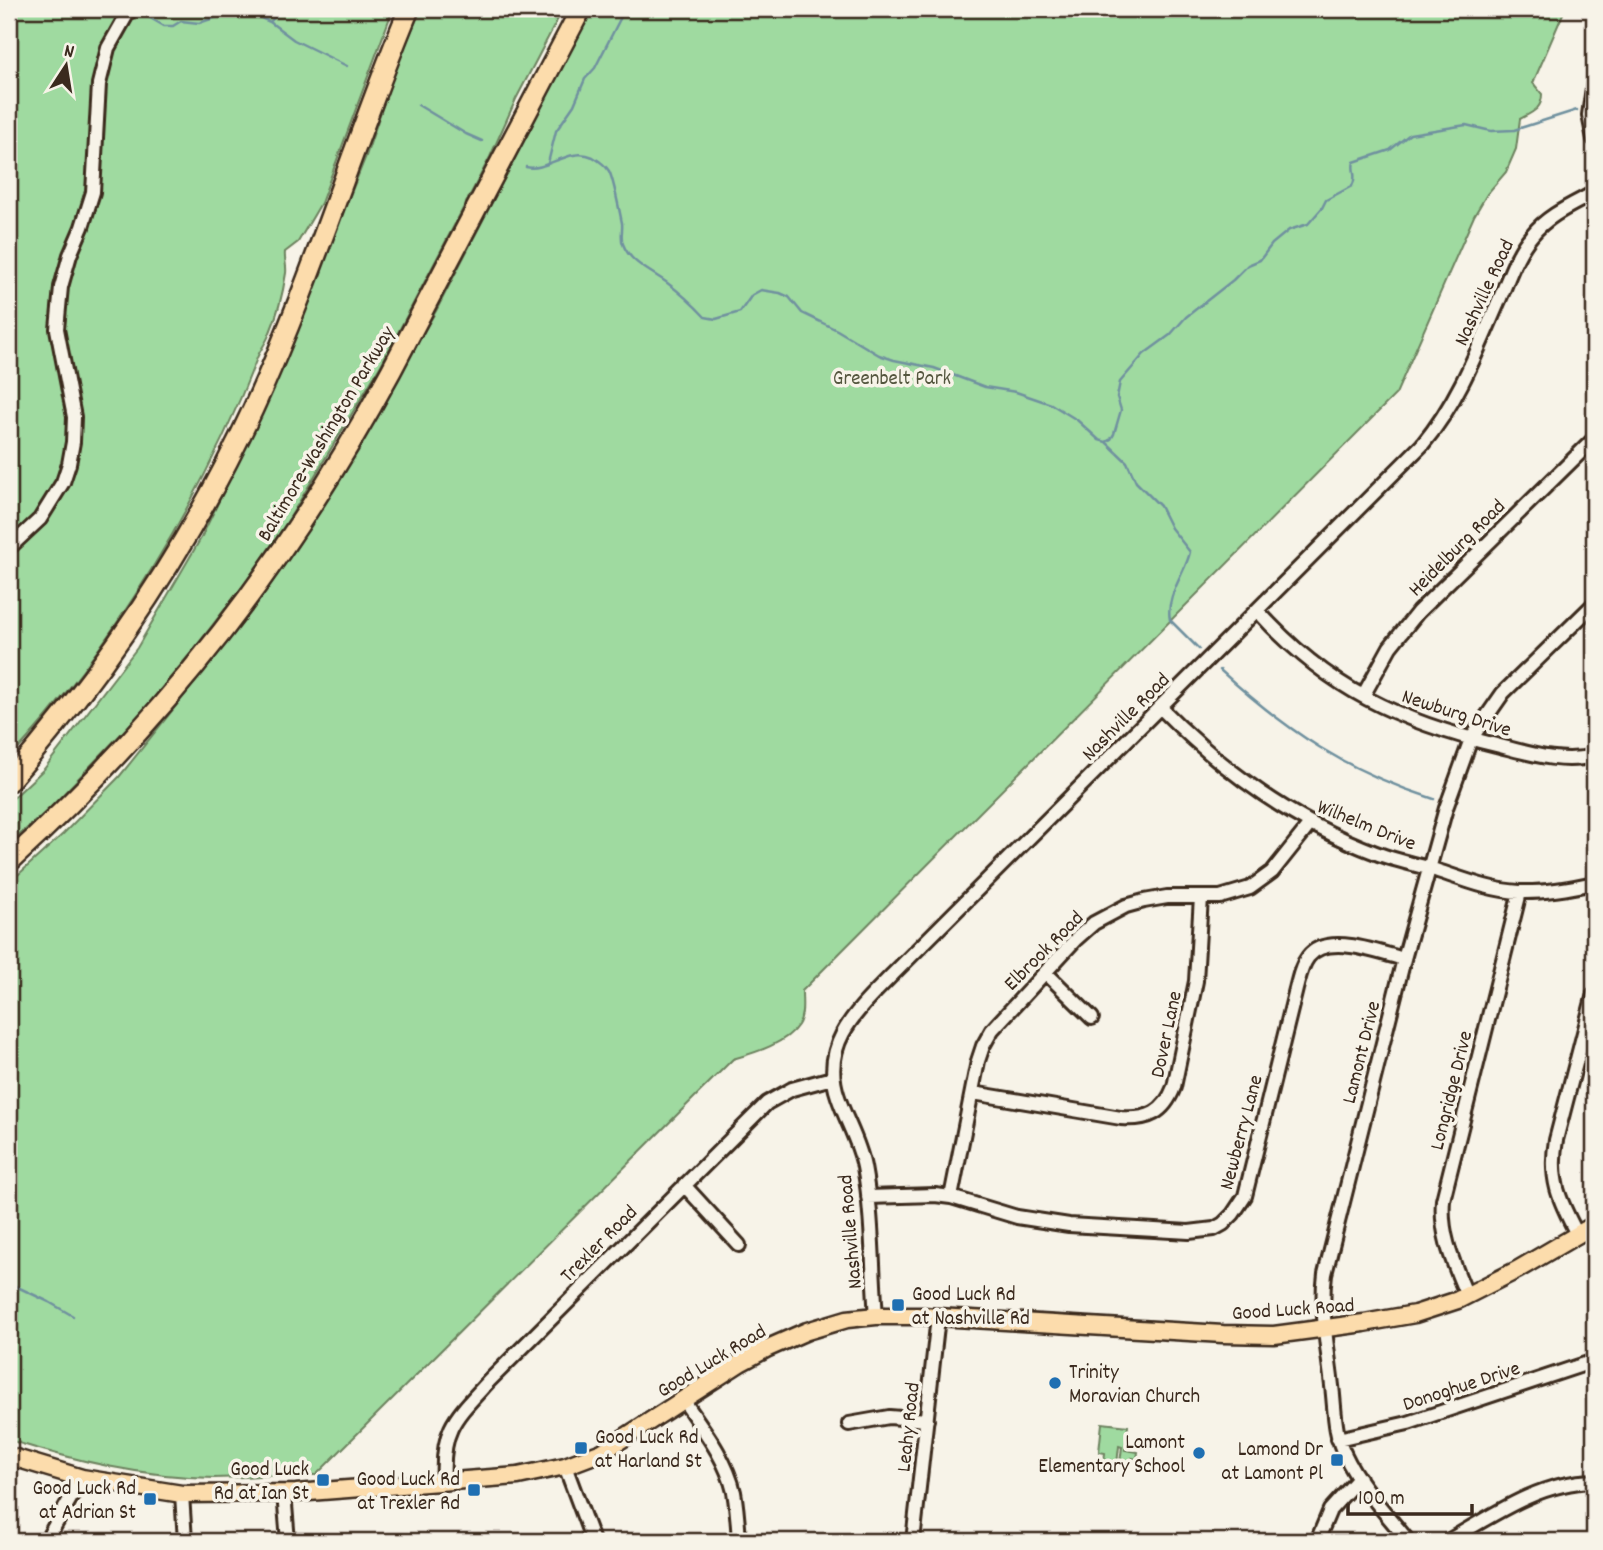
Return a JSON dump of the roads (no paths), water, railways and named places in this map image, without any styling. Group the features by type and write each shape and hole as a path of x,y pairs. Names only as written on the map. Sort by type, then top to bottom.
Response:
{"highway":[{"path":"9,781 125,636 194,526 227,463 278,352 409,9"},
{"name":"Baltimore-Washington Parkway","path":"9,862 87,787 155,714 227,628 296,532 380,391 581,9"}],"main road":[{"name":"Good Luck Road","path":"9,1456 82,1478 182,1494 284,1493 504,1478 565,1466 602,1452 740,1363 789,1338 847,1319 876,1316 938,1317 1210,1334 1274,1335 1325,1329 1415,1314 1468,1296 1594,1225"}],"street":[{"path":"9,548 40,519 63,482 69,464 74,417 57,329 61,286 93,191 99,84 108,48 130,9"},
{"path":"1594,81 1589,115 1594,139"},
{"name":"Nashville Road","path":"876,1316 868,1196 857,1140 838,1099 832,1078 843,1030 858,1011 1430,436 1462,382 1516,261 1530,237 1552,216 1594,193"},
{"name":"Heidelburg Road","path":"1363,696 1379,665 1418,612 1594,439"},
{"name":"Lamont Drive","path":"1408,1541 1359,1478 1338,1439 1325,1329 1325,1274 1404,959 1446,808 1471,739 1503,693 1594,604"},
{"name":"Newburg Drive","path":"1257,611 1303,656 1363,696 1406,718 1471,739 1541,757 1573,759 1594,756"},
{"name":"Wilhelm Drive","path":"1161,708 1195,742 1236,776 1289,812 1374,852 1493,887 1520,892 1594,883"},
{"name":"Elbrook Road","path":"951,1197 978,1061 992,1030 1094,923 1126,906 1167,897 1220,897 1238,893 1261,881 1287,855 1311,822"},
{"name":"Longridge Drive","path":"1468,1296 1447,1247 1443,1225 1443,1200 1520,892"},
{"name":"Dover Lane","path":"972,1093 1121,1118 1145,1118 1159,1111 1174,1087 1196,981 1201,897"},
{"name":"Newberry Lane","path":"868,1196 951,1197 1017,1217 1069,1225 1189,1232 1214,1229 1233,1214 1245,1196 1296,989 1304,963 1310,954 1317,949 1338,944 1404,959"},
{"path":"1046,973 1092,1018"},
{"path":"1577,1234 1555,1187 1553,1158 1594,995"},
{"name":"Trexler Road","path":"444,1480 444,1446 455,1419 525,1343 767,1103 792,1089 832,1078"},
{"path":"684,1185 740,1245"},
{"name":"Leahy Road","path":"913,1541 938,1317"},
{"name":"Donoghue Drive","path":"1338,1439 1419,1419 1594,1361"},
{"path":"684,1401 711,1441 728,1474 736,1506 738,1541"},
{"path":"849,1424 889,1417 927,1420"},
{"path":"565,1466 593,1541"},
{"path":"46,1541 82,1478"},
{"path":"1317,1541 1330,1510 1359,1478"},
{"path":"1448,1541 1529,1496 1568,1483 1594,1481"},
{"path":"284,1493 288,1541"},
{"path":"182,1494 185,1541"}],"waterway":[{"path":"270,22 282,9"},
{"path":"548,163 556,131 574,105 585,79 595,68 625,9"},
{"path":"145,15 164,26 173,26 181,21 199,23 229,13 250,13 270,22 294,40 347,66"},
{"path":"418,105 482,141"},
{"path":"526,167 534,168 584,154 602,163 609,171 612,181 626,251 682,294 705,317 716,319 740,312 752,295 761,290 780,293 789,297 802,313 879,355 934,368 985,387 1016,392 1051,404 1077,420 1099,440 1106,442 1114,434 1121,410 1117,397 1120,382 1144,354 1170,335 1186,317 1248,265 1260,260 1272,244 1289,230 1308,224 1326,200 1352,186 1354,162 1390,150 1410,134 1466,125 1491,131 1514,130 1577,110"},
{"path":"1106,442 1127,462 1136,482 1160,506 1171,528 1190,552 1173,593 1169,611 1170,620 1199,649"},
{"path":"1220,670 1294,731 1320,747 1373,776 1434,799"},
{"path":"9,1283 73,1316"}],"place":[{"name":"Good Luck Rd at Nashville Rd","path":"898,1305"},
{"name":"Trinity Moravian Church","path":"1055,1383"},
{"name":"Good Luck Rd at Harland St","path":"581,1448"},
{"name":"Lamont Elementary School","path":"1199,1453"},
{"name":"Lamond Dr at Lamont Pl","path":"1337,1460"},
{"name":"Good Luck Rd at Ian St","path":"323,1480"},
{"name":"Good Luck Rd at Trexler Rd","path":"474,1490"},
{"name":"Good Luck Rd at Adrian St","path":"150,1499"}],"park label":[{"name":"Greenbelt Park","path":"892,377"}]}
